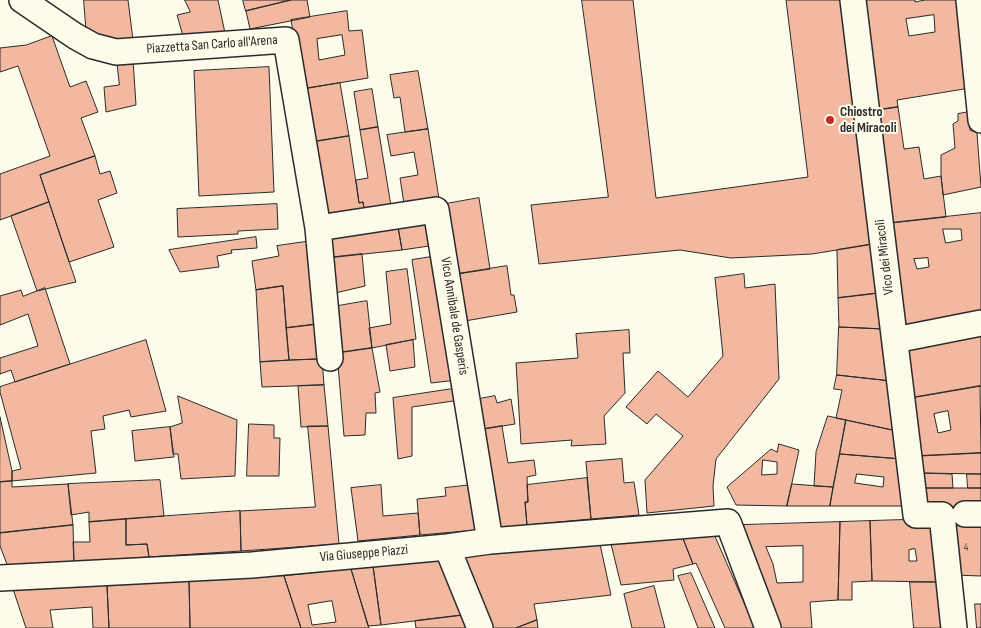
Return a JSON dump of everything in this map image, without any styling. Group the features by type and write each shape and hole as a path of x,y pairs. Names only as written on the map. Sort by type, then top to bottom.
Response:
{"street":[{"name":"Piazzetta San Carlo all'Arena","path":"22,0 93,46 116,52 286,40 318,228"},
{"name":"Vico dei Miracoli","path":"853,0 916,514 963,514"},
{"path":"969,0 981,120"},
{"name":"Vico Annibale de Gasperis","path":"318,228 436,210 490,541"},
{"path":"318,228 330,358"},
{"path":"895,340 981,323"},
{"path":"954,628 963,514"},
{"name":"Via Giuseppe Piazzi","path":"0,578 252,565 447,547 490,541 728,522 768,628"},
{"path":"447,547 480,628"}],"building":[{"path":"84,0 128,0 133,40 87,37"},
{"path":"185,0 218,0 225,33 183,36 177,15 190,12"},
{"path":"243,0 291,0 246,11"},
{"path":"291,0 307,0 310,17 250,29 246,11"},
{"name":"Chiostro dei Miracoli","path":"582,0 633,0 656,198 808,177 786,0 843,0 874,244 812,254 731,258 680,250 539,264 531,205 608,197"},
{"path":"863,0 915,0 915,2 925,0 961,0 970,88 897,100 898,107 878,110","holes":["934,15 935,32 909,36 906,19"]},
{"path":"347,11 349,31 362,30 368,78 303,89 291,20","holes":["342,35 345,55 319,60 317,39"]},
{"path":"52,36 70,87 86,81 98,112 81,118 95,156 40,175 49,202 0,220 0,174 50,156 18,66 0,72 0,48 26,45"},
{"path":"117,60 133,60 136,105 106,112 104,87 119,85"},
{"path":"269,67 274,192 199,196 194,71"},
{"path":"418,71 428,129 405,132 400,97 394,98 390,75"},
{"path":"340,83 349,136 312,142 303,89"},
{"path":"372,89 378,127 360,130 354,92"},
{"path":"898,107 904,149 919,147 924,179 941,176 946,217 891,223 878,110"},
{"path":"969,112 970,130 977,133 981,187 943,195 941,155 955,148 953,124 958,121 958,114"},
{"path":"378,127 392,212 365,215 363,202 359,203 356,180 368,178 360,130"},
{"path":"428,129 440,205 405,210 400,178 418,175 414,152 391,156 387,135"},
{"path":"349,136 359,203 363,202 365,215 324,220 312,142"},
{"path":"95,156 100,174 110,171 117,193 98,200 114,247 69,262 40,175"},
{"path":"479,198 490,269 451,275 440,205"},
{"path":"49,202 76,282 37,291 11,216"},
{"path":"277,204 278,229 238,231 238,234 178,237 177,209"},
{"path":"981,213 981,314 904,329 891,223","holes":["943,229 961,229 962,240 946,243","928,258 929,267 917,269 914,259"]},
{"path":"431,216 436,245 402,250 397,221"},
{"path":"397,221 402,250 327,258 324,231"},
{"path":"256,237 257,248 231,250 232,253 217,256 219,267 180,272 169,250"},
{"path":"312,241 319,324 286,328 283,286 256,290 252,261 279,256 277,246"},
{"path":"874,244 880,293 838,298 837,250"},
{"path":"362,254 365,286 331,294 327,258"},
{"path":"437,256 457,380 431,383 412,260"},
{"path":"507,266 511,295 514,295 517,312 459,322 451,275"},
{"path":"407,269 416,339 372,348 369,328 391,324 386,272"},
{"path":"744,274 745,288 775,284 779,379 716,459 713,486 714,506 647,513 645,480 683,436 656,414 647,424 626,407 658,371 688,397 723,356 715,278"},
{"path":"283,286 289,360 260,362 256,290"},
{"path":"45,288 70,364 15,382 11,370 0,374 0,358 38,346 28,314 0,325 0,296 21,290 23,296"},
{"path":"880,293 884,329 839,327 838,298"},
{"path":"367,301 372,348 337,353 332,307"},
{"path":"319,324 322,359 289,360 286,328"},
{"path":"839,327 884,329 891,381 837,375"},
{"path":"629,330 630,353 623,353 625,393 604,416 606,444 571,446 572,440 521,444 516,363 578,358 576,334"},
{"path":"981,330 981,386 911,398 907,343"},
{"path":"146,340 166,411 131,417 129,410 103,416 105,429 91,431 96,473 12,481 12,471 21,469 0,387"},
{"path":"413,340 415,367 390,371 386,345"},
{"path":"372,348 380,392 375,393 376,413 366,413 365,435 344,436 337,353"},
{"path":"322,359 324,385 262,387 260,362"},
{"path":"837,375 891,381 897,431 836,418 842,390 834,389"},
{"path":"324,385 328,426 301,427 298,386"},
{"path":"980,386 981,453 920,456 911,398","holes":["948,411 951,430 938,433 934,414"]},
{"path":"459,388 460,400 412,407 412,456 398,459 393,398"},
{"path":"178,396 237,420 235,476 181,479 178,454 173,454 170,427 182,423"},
{"path":"495,396 497,403 511,399 515,424 478,430 474,400"},
{"path":"828,416 846,420 833,487 814,486 816,452"},
{"path":"0,417 12,471 12,481 0,482"},
{"path":"846,420 897,431 901,459 840,454"},
{"path":"249,424 274,425 274,438 280,438 279,476 247,476"},
{"path":"308,426 328,426 339,544 241,551 240,511 315,507"},
{"path":"502,426 508,463 534,460 536,475 527,477 528,502 525,502 527,525 497,529 478,430"},
{"path":"170,427 174,457 135,461 132,431"},
{"path":"779,444 799,450 787,506 736,505 727,487 771,449 777,452","holes":["763,460 777,462 777,474 762,475"]},
{"path":"981,453 981,474 922,473 920,456"},
{"path":"840,454 901,459 906,506 830,506","holes":["857,474 884,477 883,487 855,483"]},
{"path":"622,459 624,483 634,482 639,515 591,519 586,462"},
{"path":"922,473 952,474 953,488 923,488"},
{"path":"967,474 981,474 981,488 968,488"},
{"path":"587,478 591,519 527,525 525,502 528,502 527,485"},
{"path":"160,480 164,516 89,522 89,512 71,515 68,484"},
{"path":"12,481 12,487 68,484 73,525 0,533 0,482"},
{"path":"792,484 833,487 830,506 787,506"},
{"path":"381,485 383,516 418,513 420,535 358,541 351,488"},
{"path":"472,485 476,530 420,535 417,499 446,496 445,488"},
{"path":"923,488 981,488 981,506 924,508"},
{"path":"240,511 241,551 149,557 147,544 126,545 126,519"},
{"path":"126,519 126,545 147,544 149,557 74,562 73,542 90,542 89,522"},
{"path":"935,519 943,582 872,581 870,521","holes":["915,549 917,561 909,561 909,550"]},
{"path":"981,520 981,576 954,575 948,521"},
{"path":"870,521 872,581 852,582 852,600 838,600 840,522"},
{"path":"840,522 838,600 810,602 812,628 780,628 741,525","holes":["803,546 803,582 777,583 773,564 766,547"]},
{"path":"73,525 74,562 8,567 0,546 0,533"},
{"path":"714,534 755,628 725,628 696,563 693,564 682,536"},
{"path":"682,536 693,564 673,569 674,580 621,585 611,544"},
{"path":"600,544 611,595 534,604 537,620 516,628 489,628 461,555"},
{"path":"443,561 464,615 381,625 373,566"},
{"path":"373,566 381,625 368,626 351,569"},
{"path":"351,569 369,628 301,628 284,576","holes":["332,601 336,622 312,625 308,605"]},
{"path":"691,573 715,628 698,628 678,576"},
{"path":"284,576 301,628 190,628 189,580"},
{"path":"189,580 190,628 109,628 107,585"},
{"path":"910,582 943,582 948,628 914,628"},
{"path":"107,585 109,628 93,628 92,607 50,610 53,628 26,628 13,589"},
{"path":"654,586 665,628 632,628 624,594"},
{"path":"975,604 981,604 981,628 977,628"},
{"path":"464,615 470,628 416,628 415,621"},
{"path":"537,620 538,628 516,628"}],"place":[{"name":"Chiostro dei Miracoli","path":"830,120"}]}
